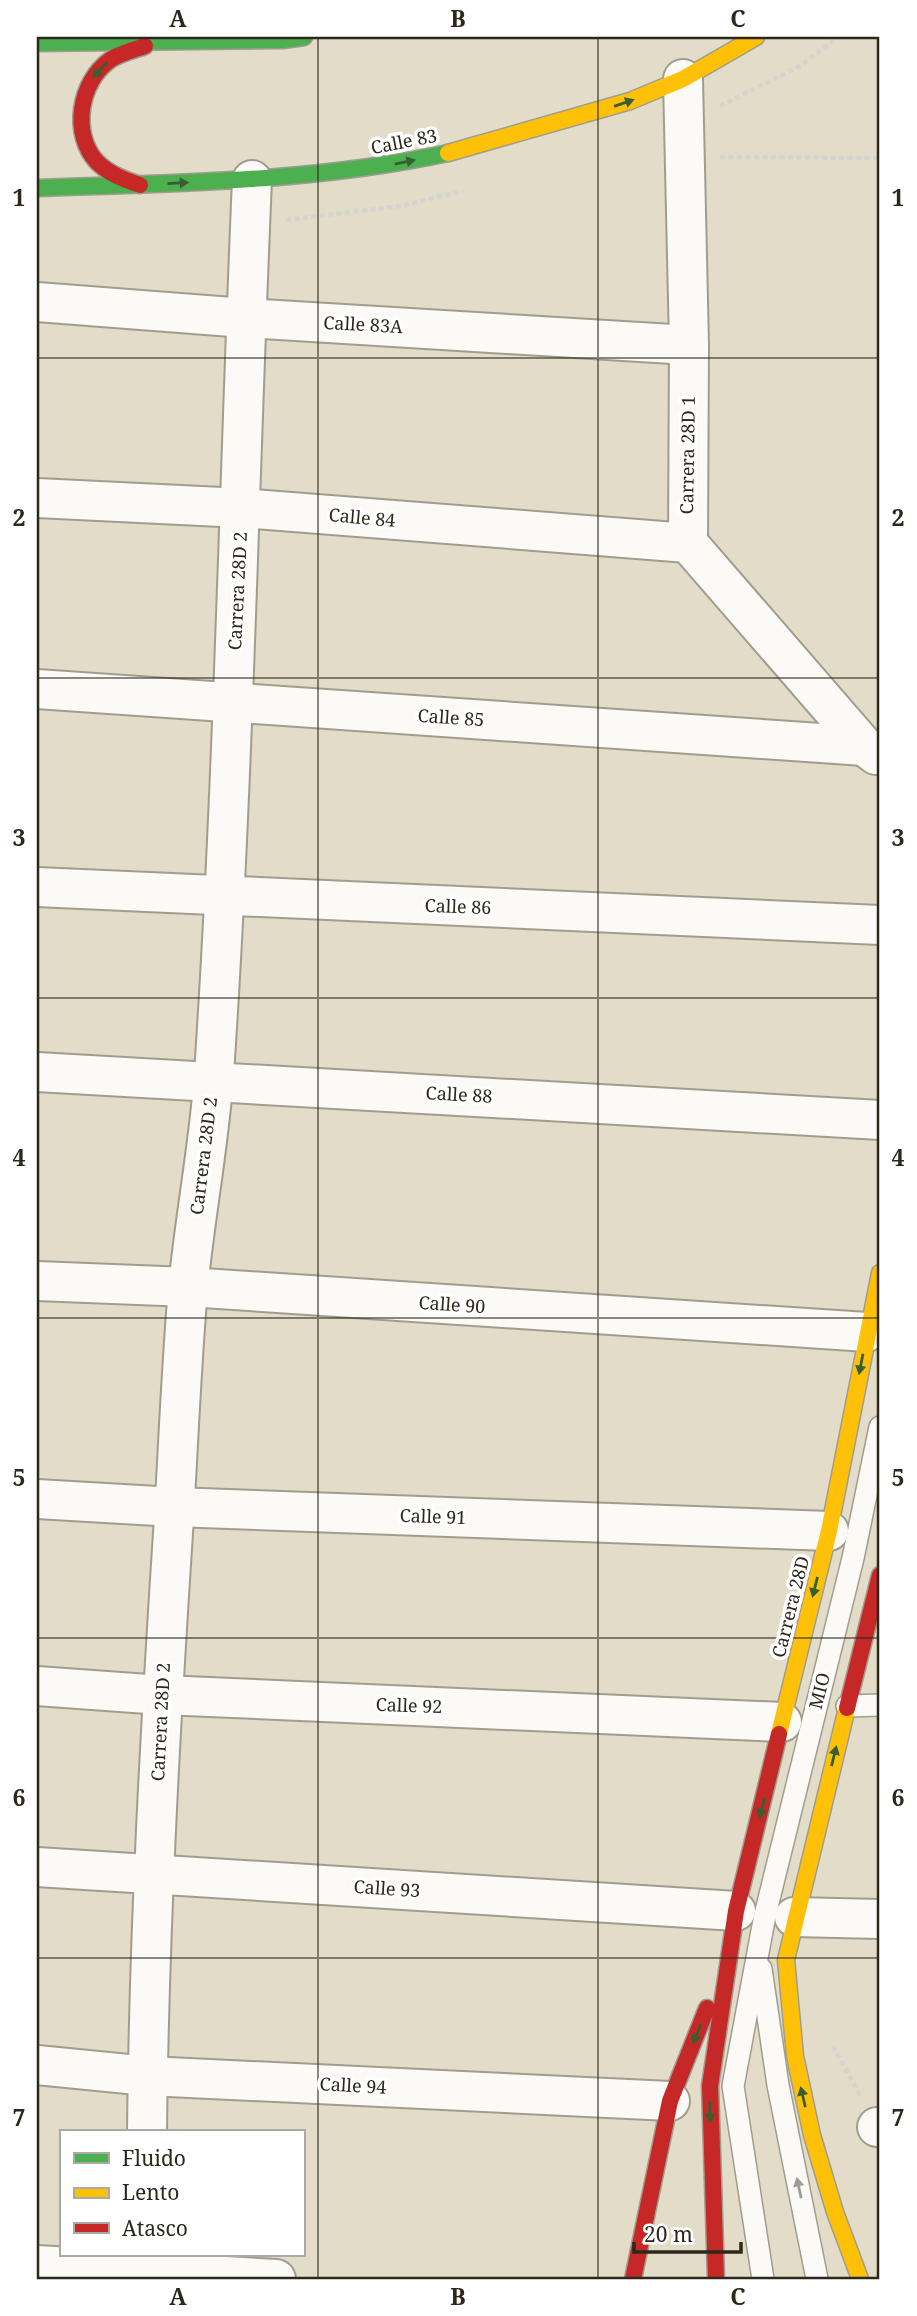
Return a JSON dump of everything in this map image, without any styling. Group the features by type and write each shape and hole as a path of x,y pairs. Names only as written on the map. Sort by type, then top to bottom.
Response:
{"street":[{"name":"Calle 83","path":"37,188 252,180 391,165 484,145 630,102 683,79 756,37"},
{"path":"37,43 290,38"},
{"path":"142,186 116,177 95,159 82,134 81,107 91,80 110,61 161,41"},
{"name":"Carrera 28D 1","path":"683,79 687,157 688,543"},
{"name":"Carrera 28D 2","path":"147,2130 153,1875 162,1695 188,1287 214,1080 224,897 242,508 245,318 252,180"},
{"name":"Calle 83A","path":"37,302 245,318 689,345"},
{"name":"Calle 84","path":"37,498 242,508 688,543"},
{"path":"688,543 872,752"},
{"name":"Calle 85","path":"37,689 872,752"},
{"name":"Calle 86","path":"37,887 880,925"},
{"name":"Calle 88","path":"37,1072 880,1120"},
{"name":"Carrera 28D","path":"716,2279 710,2086 734,1930 829,1531 880,1273"},
{"name":"Calle 90","path":"37,1281 188,1287 867,1332"},
{"name":"Calle 91","path":"37,1499 174,1507 829,1531"},
{"path":"860,2279 835,2212 809,2122 795,2056 786,1960 794,1917 880,1581"},
{"name":"Calle 92","path":"37,1686 162,1695 782,1722"},
{"name":"Calle 93","path":"37,1867 153,1875 734,1930"},
{"path":"794,1917 880,1919"},
{"name":"Carrera 28D","path":"633,2279 670,2101 734,1930"},
{"name":"Calle 94","path":"37,2065 148,2076 670,2101"},
{"path":"37,2264 276,2279"}],"lane":[{"name":"MIO","path":"763,2279 733,2086 765,1914 853,1558 880,1427"},
{"path":"847,1706 880,1705"},
{"name":"MIO","path":"758,1953 778,2085 817,2279"}],"path":[{"path":"687,157 880,158"}],"traffic: fast":[{"path":"37,43 283,40 304,37"},
{"path":"37,188 295,176 397,163 448,153"}],"traffic: slow":[{"path":"448,153 630,101 683,79 756,37"},
{"path":"779,1734 829,1531 880,1273"},
{"path":"847,1708 786,1960 795,2056 812,2135 835,2212 860,2279"}],"traffic: jam":[{"path":"140,185 123,179 97,162 84,137 82,109 91,81 99,70 110,60 145,46"},
{"path":"847,1708 880,1575"},
{"path":"716,2279 710,2086 736,1911 779,1734"},
{"path":"633,2279 670,2101 707,2008"}]}
